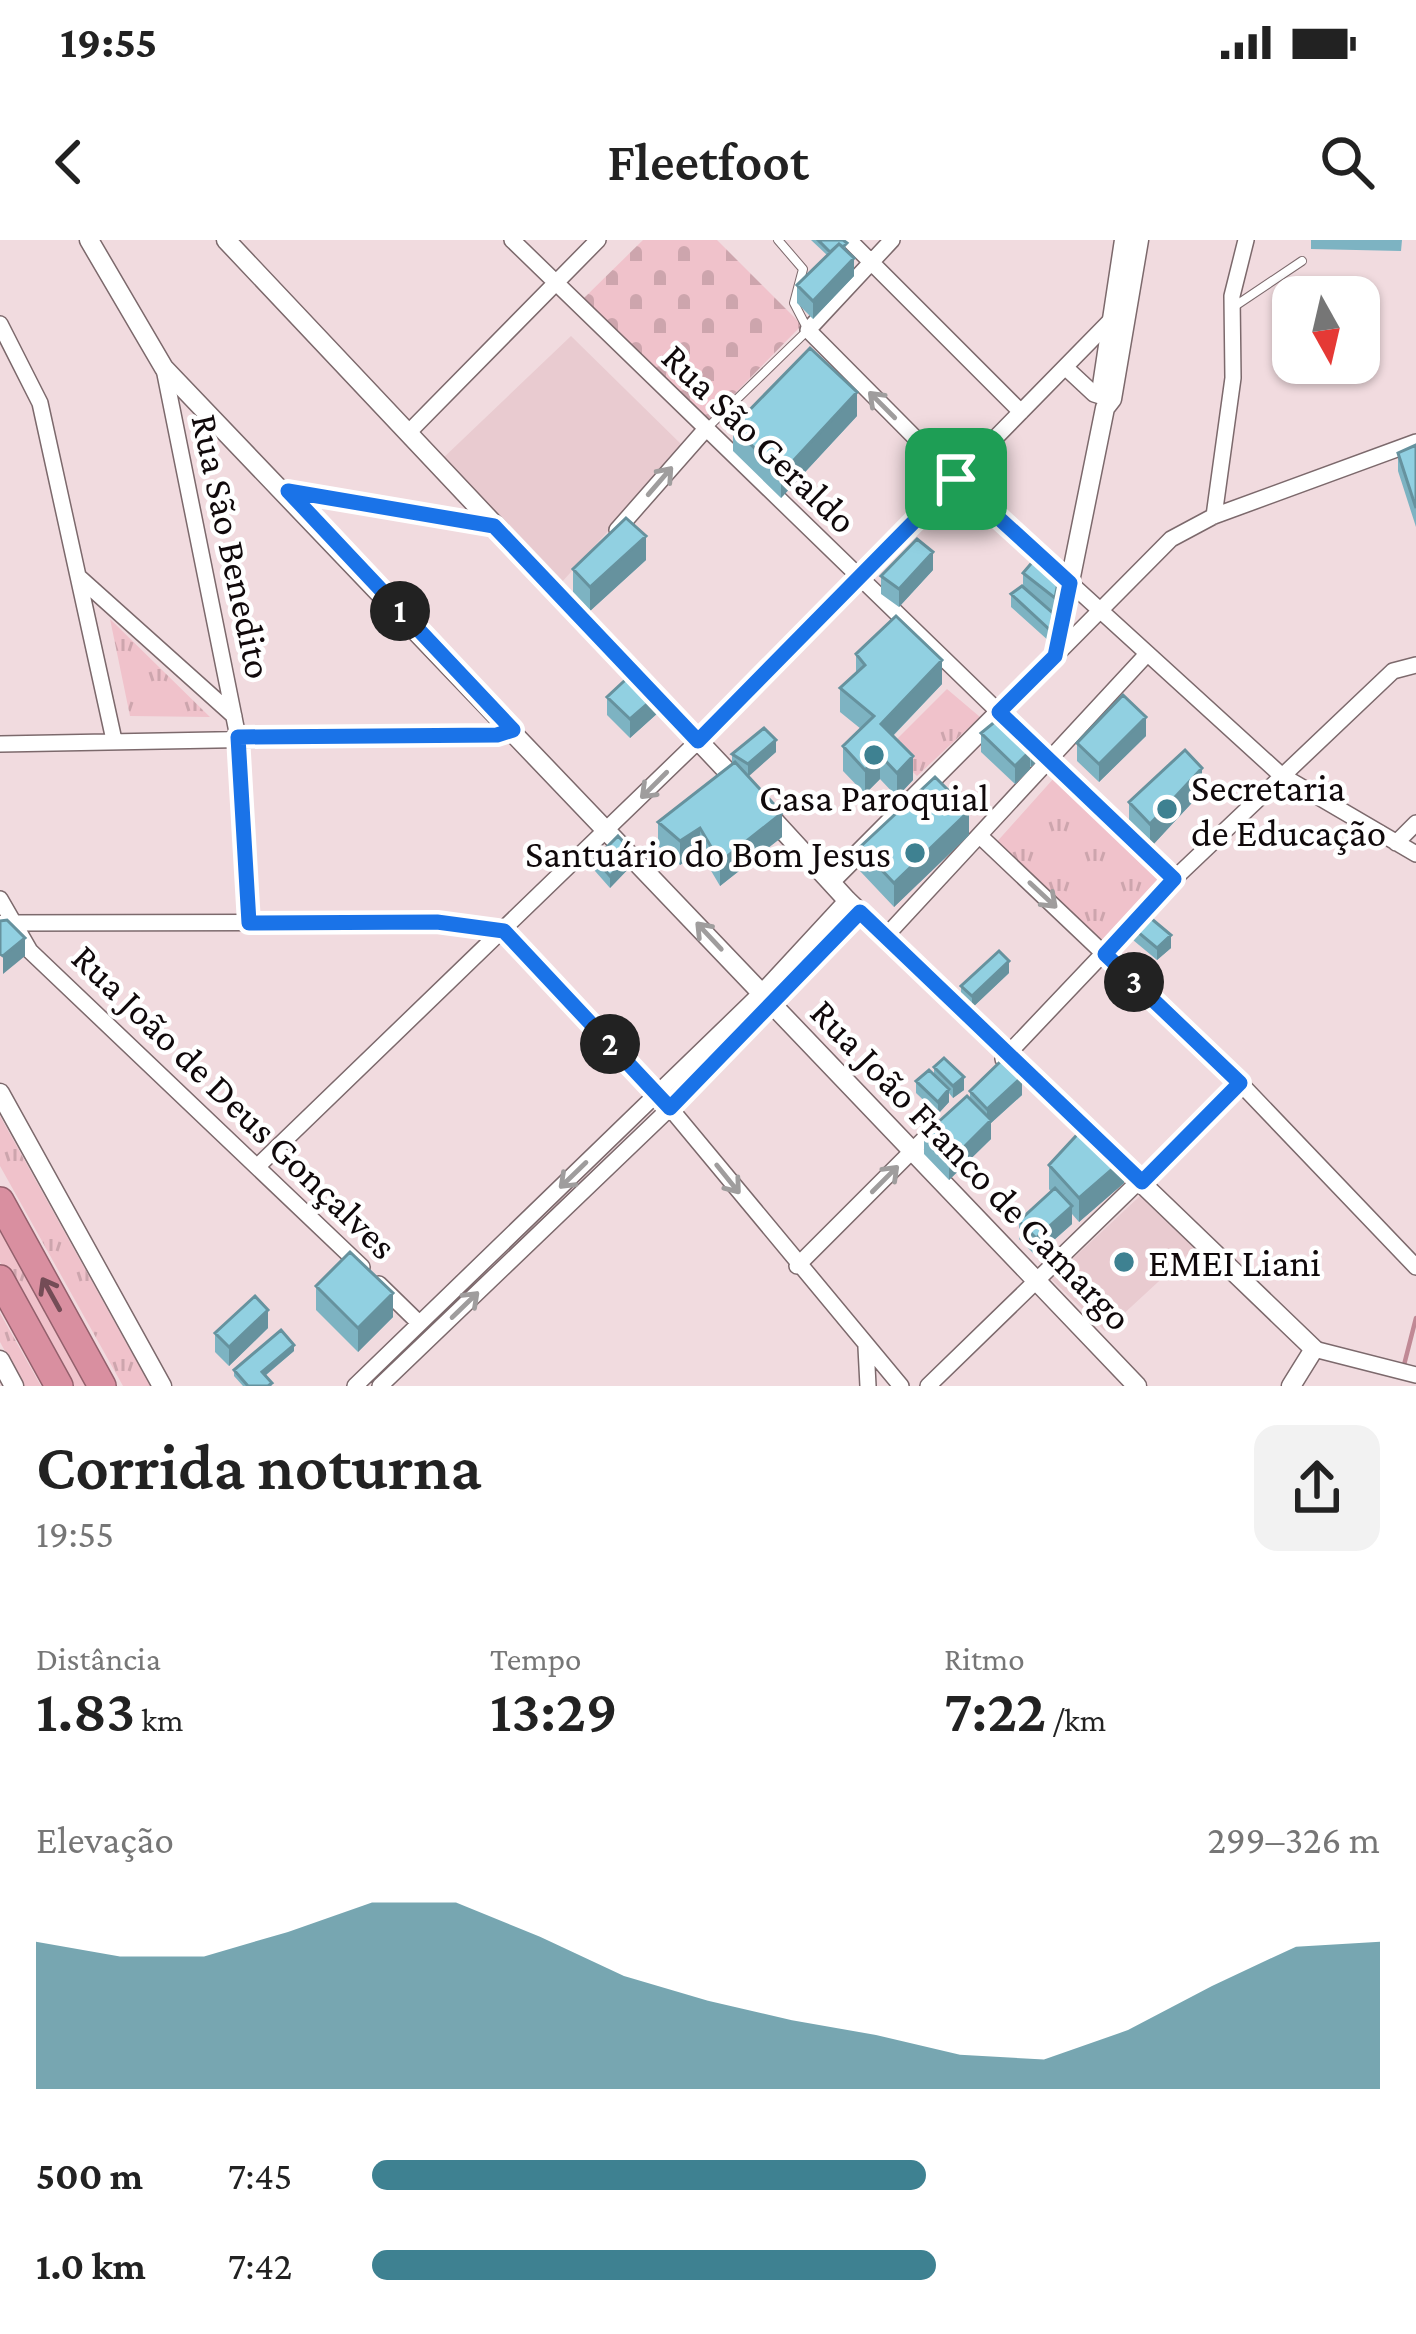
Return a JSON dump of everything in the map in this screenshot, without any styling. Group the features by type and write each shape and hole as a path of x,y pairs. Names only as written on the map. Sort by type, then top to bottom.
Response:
{"highway":[{"path":"0,1201 102,1386"},
{"path":"0,1279 59,1386"}],"street":[{"name":"Rua João Franco de Camargo","path":"88,240 164,368 288,491 1137,1386"},
{"name":"Rua São Geraldo","path":"512,240 704,431 1174,879"},
{"path":"408,433 598,240"},
{"path":"848,240 1021,412"},
{"path":"892,240 808,330 956,479 1281,776 1416,854"},
{"path":"1106,401 1124,240"},
{"path":"1055,656 1139,240"},
{"path":"1214,516 1233,378 1230,309 1246,240"},
{"path":"236,243 494,526 853,906 1314,1349 1416,1375"},
{"path":"260,1164 698,741 1112,320"},
{"path":"0,324 40,403 114,740"},
{"path":"1065,367 1106,401"},
{"name":"Rua São Benedito","path":"164,368 238,737 249,923"},
{"path":"603,546 704,431"},
{"path":"831,881 1153,552 1214,516 1416,442"},
{"path":"288,491 494,526"},
{"path":"78,577 234,716"},
{"path":"560,595 574,579"},
{"path":"885,937 1147,655"},
{"path":"994,1068 1174,879 1281,776 1393,670 1416,665"},
{"path":"0,744 497,735 513,730"},
{"path":"1396,843 1416,823"},
{"path":"981,837 1240,1083 1414,1265"},
{"name":"Rua João de Deus Gonçalves","path":"0,899 4,922 30,951 260,1164 419,1323"},
{"path":"380,1386 670,1108 853,906"},
{"path":"4,922 437,922 504,931 670,1108 901,1386"},
{"path":"362,1384 657,1094 767,996"},
{"path":"928,1386 1240,1083"},
{"path":"0,1093 162,1386"},
{"path":"797,1266 945,1118"},
{"path":"1414,1265 1416,1243"},
{"path":"866,1346 868,1386"},
{"path":"1292,1386 1314,1349"},
{"path":"0,1360 14,1386"}],"lane":[{"path":"704,431 808,330 794,303 803,269 778,240"},
{"path":"1230,309 1302,261"}],"shaded area":[{"path":"571,336 684,447 561,583 440,461"},
{"name":"EMEI Liani","path":"1140,1196 1197,1246 1105,1331 1051,1279"}],"green space":[{"path":"643,240 717,240 802,325 705,424 583,299"},
{"path":"110,619 210,717 130,716"},
{"path":"947,689 980,717 917,776 888,748"},
{"path":"1054,778 1161,876 1096,947 994,845"},
{"path":"0,1116 152,1386 123,1386 0,1166"},
{"path":"0,1221 91,1386 68,1386 0,1262"},
{"path":"0,1313 41,1386 24,1386 0,1342"}],"building":[{"path":"818,240 843,240 847,243 830,252"},
{"path":"839,244 854,258 813,301 797,285"},
{"path":"810,348 857,392 781,474 733,427"},
{"path":"1416,445 1416,508 1398,453"},
{"path":"626,518 646,536 590,587 573,569"},
{"path":"917,539 933,552 899,589 881,576"},
{"path":"1041,552 1061,568 1055,598 1023,573"},
{"path":"1022,586 1053,613 1050,630 1011,594"},
{"path":"896,616 942,660 881,724 913,756 897,773 880,755 865,770 843,746 874,716 840,688 865,665 856,654"},
{"path":"637,669 660,693 630,719 607,697"},
{"path":"1123,695 1146,717 1099,764 1077,743"},
{"path":"1007,717 1038,748 1031,754 1001,723"},
{"path":"997,720 1030,751 1015,766 981,733"},
{"path":"764,728 776,740 748,764 732,754"},
{"path":"1185,750 1202,768 1150,824 1129,802"},
{"path":"735,762 782,813 720,862 700,828 680,841 658,822"},
{"path":"935,777 969,811 894,883 860,847"},
{"path":"618,836 633,852 610,876 595,859"},
{"path":"1141,910 1171,935 1157,948 1127,923"},
{"path":"7,920 25,938 3,956 0,921"},
{"path":"999,951 1009,961 972,996 961,986"},
{"path":"944,1058 964,1077 953,1086 934,1067"},
{"path":"1003,1059 1022,1077 987,1109 970,1091"},
{"path":"929,1070 949,1089 938,1102 916,1081"},
{"path":"967,1096 991,1120 949,1162 924,1135"},
{"path":"1087,1124 1124,1159 1079,1198 1049,1165"},
{"path":"1055,1188 1072,1206 1036,1238 1019,1221"},
{"path":"350,1252 393,1293 358,1328 316,1286"},
{"path":"255,1296 268,1310 229,1347 215,1333"},
{"path":"281,1330 294,1345 262,1372 272,1383 248,1386 234,1370"}],"waterway":[{"path":"1404,1365 1416,1318"}],"place":[{"name":"Casa Paroquial","path":"874,755"},
{"name":"Secretaria de Educação","path":"1167,809"},
{"name":"Santuário do Bom Jesus","path":"915,853"},
{"name":"EMEI Liani","path":"1124,1262"}],"route":[{"path":"956,479 1070,583 1055,656 999,712 1174,879 1105,954 1240,1083 1142,1182 860,912 670,1108 504,931 437,922 249,923 238,737 497,735 513,730 288,491 494,526 698,741 956,479"}]}
